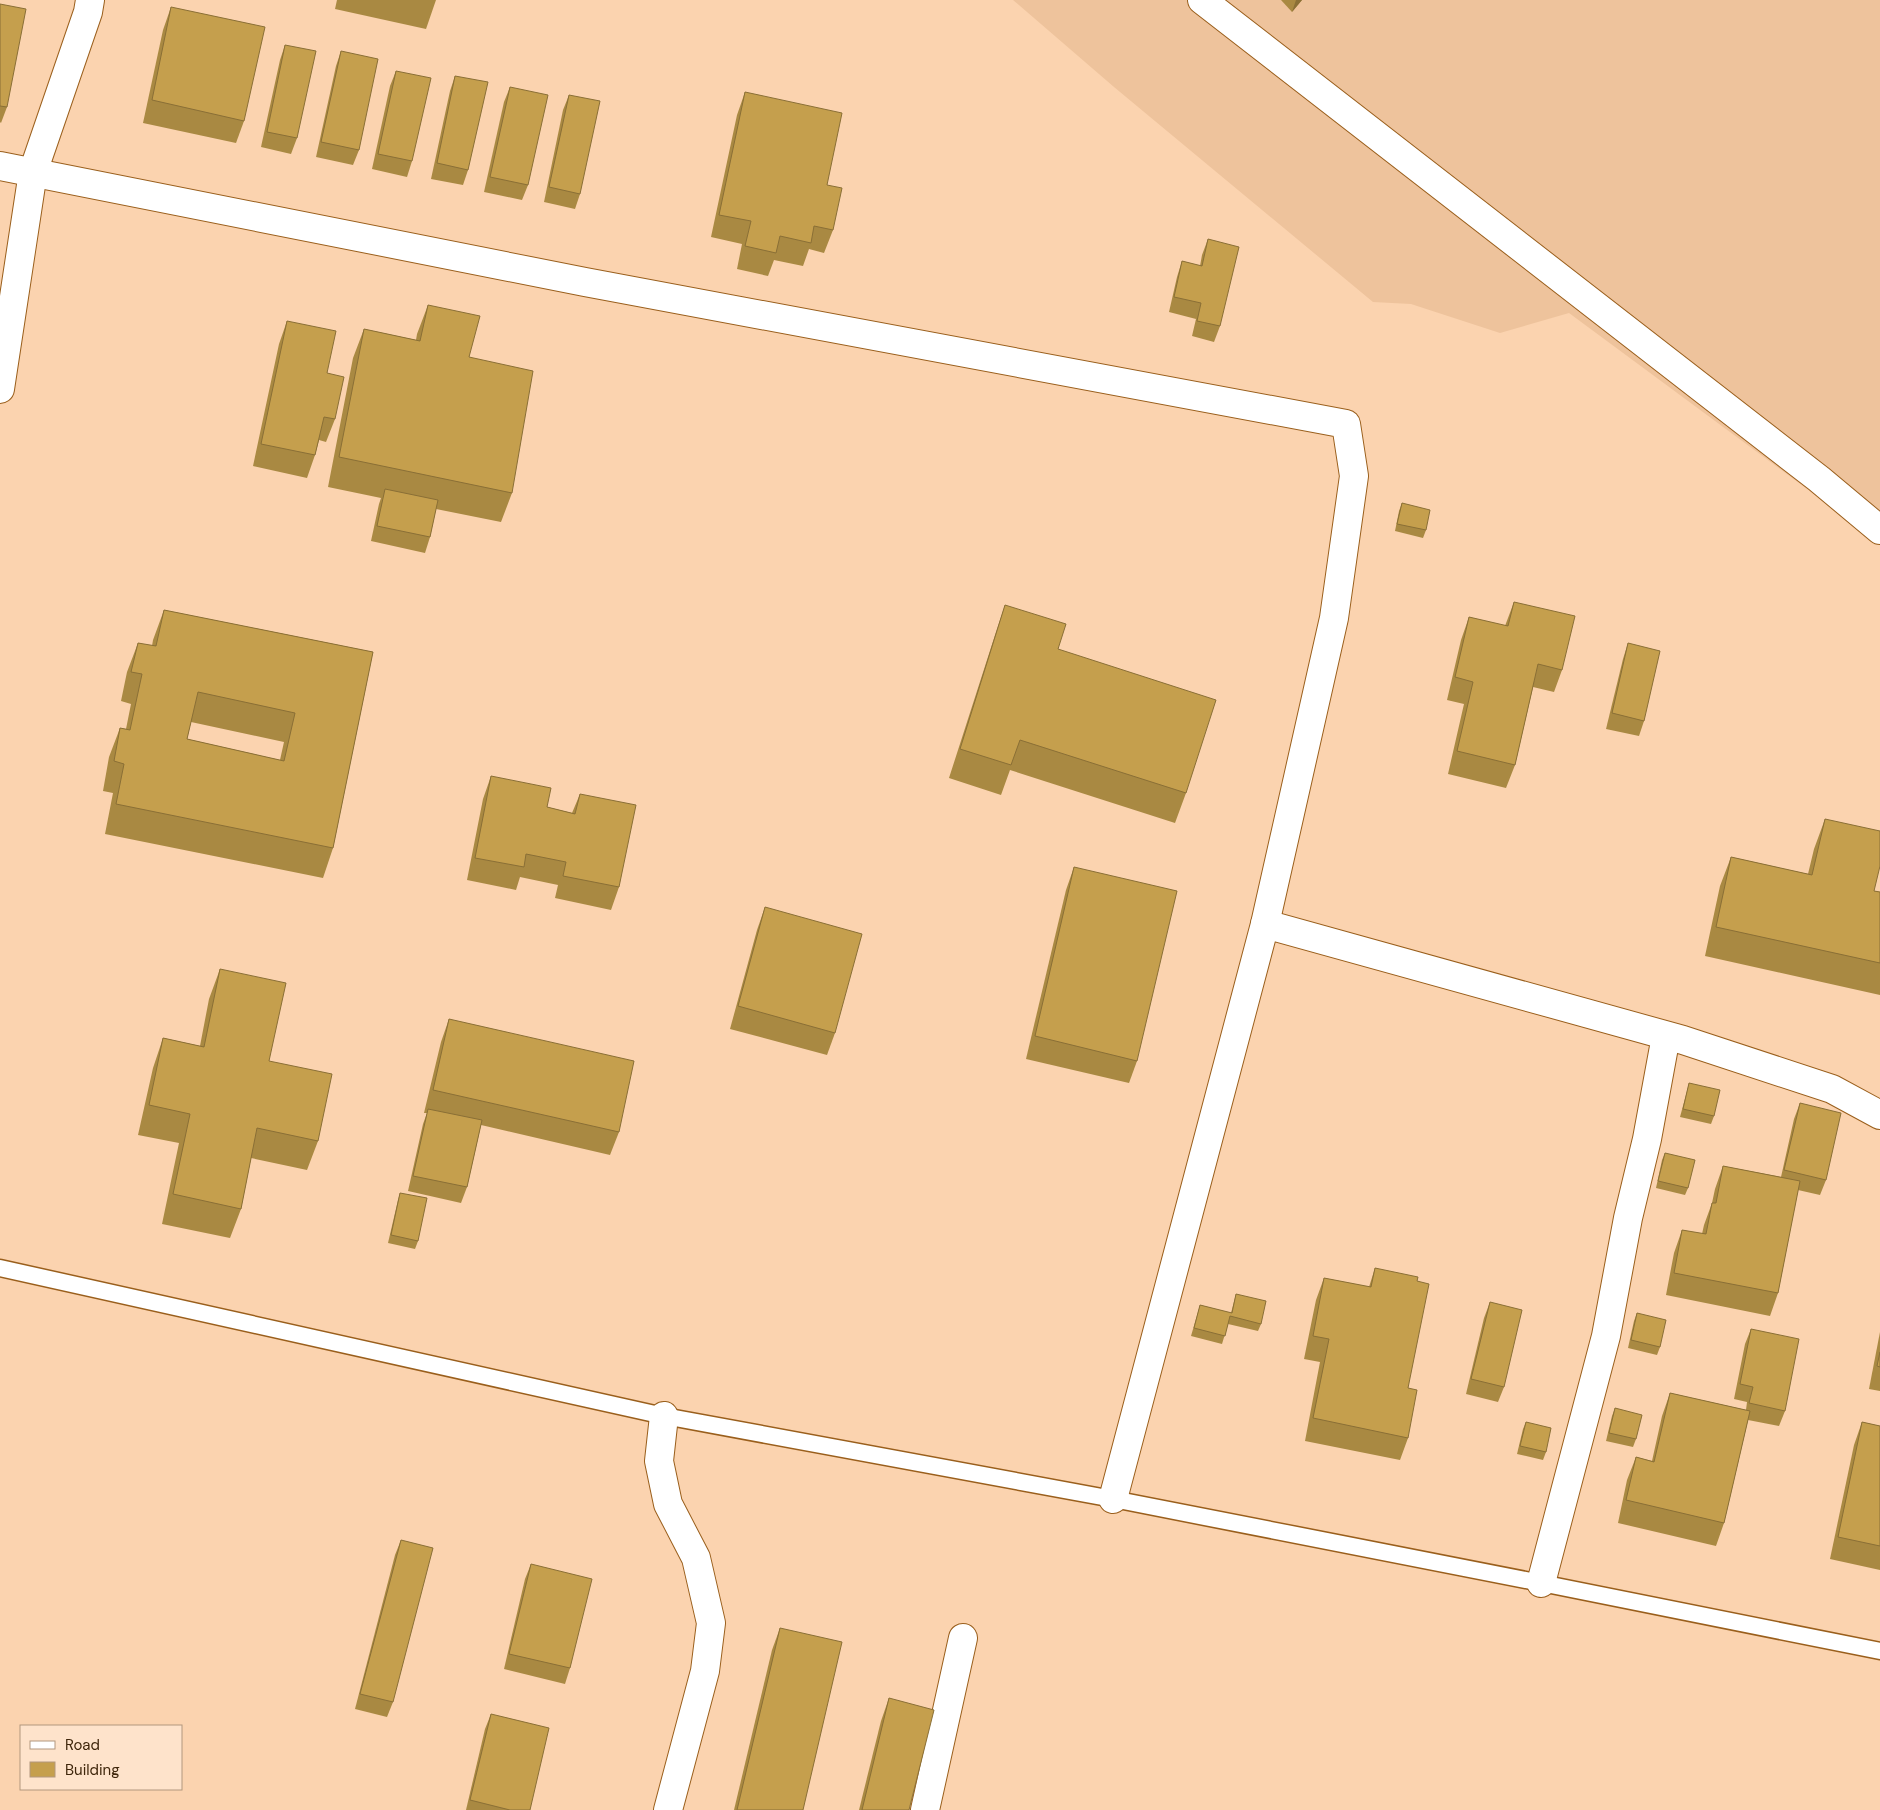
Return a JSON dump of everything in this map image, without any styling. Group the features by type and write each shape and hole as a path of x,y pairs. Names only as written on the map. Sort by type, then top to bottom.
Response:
{"street":[{"path":"0,389 32,172 88,12 90,0"},
{"path":"1202,0 1819,479 1880,530"},
{"path":"0,166 576,280 1346,424 1354,476 1334,618 1265,924 1113,1499"},
{"path":"1265,924 1666,1036 1832,1089 1880,1115"},
{"path":"1541,1582 1606,1336 1628,1218 1647,1140 1666,1036"},
{"path":"664,1416 659,1461 668,1504 696,1558 711,1623 705,1671 668,1810"},
{"path":"925,1810 963,1638"}],"lane":[{"path":"0,1268 664,1416 1113,1499 1541,1582 1609,1598 1880,1651"}],"shaded area":[{"path":"1013,0 1880,0 1880,543 1569,313 1500,333 1411,304 1373,302 1114,87"}],"building":[{"path":"0,4 26,9 7,107 0,106"},
{"path":"171,7 265,27 244,121 152,100"},
{"path":"285,45 316,51 297,138 267,132"},
{"path":"341,51 378,59 359,150 321,142"},
{"path":"396,71 431,78 412,161 378,154"},
{"path":"455,76 488,82 468,170 437,163"},
{"path":"510,87 548,95 528,185 490,177"},
{"path":"745,92 842,113 827,185 842,188 833,230 814,226 811,243 780,236 776,253 745,246 751,221 719,215"},
{"path":"569,95 600,101 580,194 549,187"},
{"path":"1208,239 1239,247 1220,326 1197,321 1201,303 1174,297 1182,261 1202,266"},
{"path":"428,305 480,316 469,357 533,371 512,493 339,457 364,329 420,341"},
{"path":"287,321 336,331 327,373 344,377 335,419 324,417 315,455 261,444"},
{"path":"385,489 438,500 430,537 377,526"},
{"path":"1402,503 1430,510 1426,530 1397,524"},
{"path":"1514,602 1575,616 1562,670 1538,664 1515,765 1457,751 1473,682 1455,677 1469,617 1508,626"},
{"path":"1005,605 1066,624 1058,649 1216,700 1186,793 1020,740 1011,765 960,749"},
{"path":"164,610 373,652 333,848 116,804 124,764 114,761 120,728 130,730 142,674 131,672 138,643 156,646","holes":["198,692 295,713 284,761 187,739"]},
{"path":"1628,643 1660,651 1644,721 1612,713"},
{"path":"491,776 551,788 547,807 575,814 580,794 636,805 619,887 563,876 566,862 526,854 524,867 475,858"},
{"path":"1825,819 1880,831 1880,866 1874,891 1880,892 1880,963 1716,927 1731,857 1812,875"},
{"path":"1074,867 1177,891 1137,1061 1035,1036"},
{"path":"765,907 862,934 835,1033 738,1006"},
{"path":"220,969 286,983 269,1061 332,1074 318,1141 257,1128 241,1209 173,1194 190,1114 149,1105 163,1038 204,1047"},
{"path":"449,1019 634,1061 619,1132 433,1090"},
{"path":"1689,1083 1720,1090 1714,1116 1683,1109"},
{"path":"1800,1103 1841,1113 1826,1180 1784,1170"},
{"path":"428,1109 482,1120 467,1187 413,1176"},
{"path":"1665,1153 1695,1160 1688,1188 1658,1181"},
{"path":"1723,1166 1800,1181 1778,1293 1674,1273 1682,1230 1706,1234 1712,1203 1716,1203"},
{"path":"400,1193 427,1198 418,1241 391,1235"},
{"path":"1375,1268 1418,1277 1417,1281 1429,1284 1408,1388 1417,1390 1408,1438 1313,1418 1329,1339 1313,1336 1324,1278 1371,1287"},
{"path":"1236,1294 1266,1301 1261,1324 1230,1316 1225,1336 1194,1328 1200,1305 1232,1313"},
{"path":"1490,1302 1522,1310 1504,1387 1471,1379"},
{"path":"1637,1313 1666,1320 1660,1347 1631,1340"},
{"path":"1751,1329 1799,1339 1785,1411 1749,1403 1753,1387 1740,1384"},
{"path":"1880,1352 1880,1367 1877,1366"},
{"path":"1670,1393 1750,1411 1724,1523 1626,1500 1636,1457 1654,1462"},
{"path":"1615,1408 1642,1415 1636,1439 1609,1433"},
{"path":"1526,1422 1551,1428 1546,1452 1520,1446"},
{"path":"1862,1422 1880,1426 1880,1546 1838,1537"},
{"path":"401,1540 433,1548 393,1702 360,1694"},
{"path":"531,1564 592,1579 570,1668 509,1654"},
{"path":"780,1628 842,1642 803,1810 737,1810"},
{"path":"889,1698 934,1710 909,1810 862,1810"},
{"path":"491,1714 549,1728 530,1810 510,1810 470,1800"}]}
